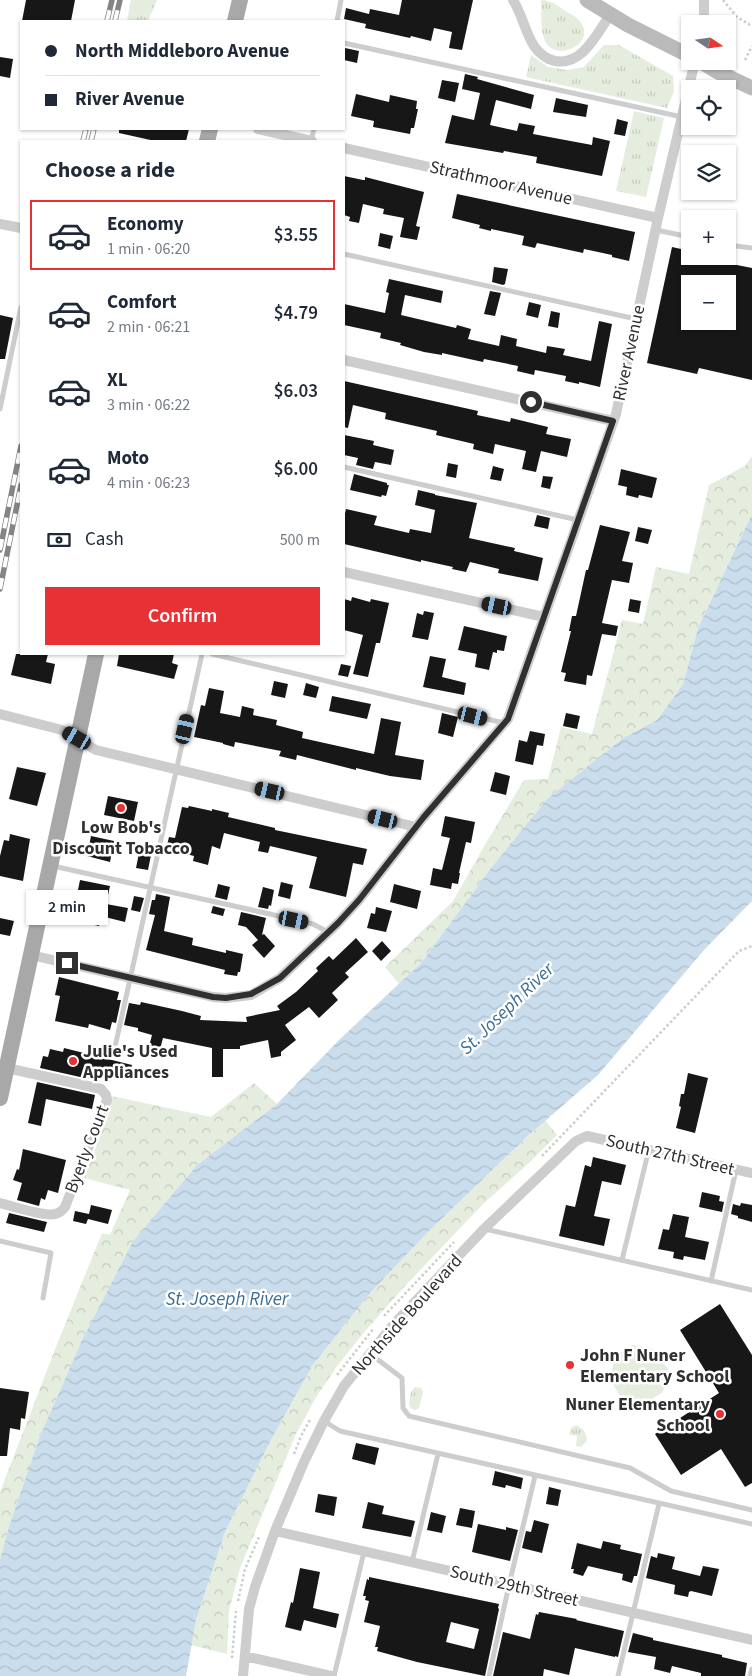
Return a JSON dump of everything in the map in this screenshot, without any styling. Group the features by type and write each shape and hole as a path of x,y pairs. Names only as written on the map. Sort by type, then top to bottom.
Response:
{"main road":[{"path":"235,20 240,0"},
{"path":"587,0 628,25 681,52"},
{"path":"715,70 752,88"},
{"path":"0,1098 96,655"}],"street":[{"path":"513,0 519,8 532,44 539,53 557,62 577,58 585,51 610,14"},
{"path":"704,0 704,15"},
{"name":"River Avenue","path":"31,955 213,997 226,998 251,994 280,978 359,900 416,827 505,723 522,680 613,421 681,122"},
{"path":"262,130 308,140"},
{"name":"Strathmoor Avenue","path":"345,148 658,218"},
{"path":"0,224 20,228"},
{"path":"345,360 613,421"},
{"path":"345,572 544,617"},
{"path":"0,714 62,730 96,750 416,827"},
{"name":"Byerly Court","path":"0,1203 48,1214 58,1214 62,1211 107,1100 106,1095 101,1089 6,1068"},
{"name":"South 27th Street","path":"588,1136 752,1173"},
{"name":"Northside Boulevard","path":"243,1676 249,1609 255,1588 275,1531 304,1462 344,1386 394,1324 484,1229 576,1141 588,1136"},
{"name":"South 29th Street","path":"275,1531 752,1640"},
{"path":"245,1656 333,1676"}],"lane":[{"path":"337,20 341,0"},
{"path":"345,43 681,118"},
{"path":"656,230 681,235"},
{"path":"736,246 752,248"},
{"path":"345,254 636,318"},
{"path":"0,409 20,312"},
{"path":"345,467 578,520"},
{"path":"116,1047 202,655"},
{"path":"216,655 505,723"},
{"path":"50,866 313,924 328,932"},
{"path":"622,1260 649,1149"},
{"path":"710,1281 736,1170"},
{"path":"484,1229 752,1290"},
{"path":"0,1241 51,1253 43,1298"},
{"path":"370,1353 402,1378 403,1408 409,1416 630,1468 670,1491 752,1510"},
{"path":"324,1421 340,1430 438,1454 752,1524"},
{"path":"412,1563 438,1454"},
{"path":"489,1676 535,1476"},
{"path":"618,1676 659,1504"},
{"path":"333,1676 364,1552"},
{"path":"750,1676 752,1668"}],"path":[{"path":"723,0 738,17 752,26"},
{"path":"745,60 752,46"}],"green space":[{"path":"131,0 157,0 148,20 127,20"},
{"path":"541,0 554,3 578,19 584,28 584,36 579,43 563,51 555,50 547,45 542,31"},
{"path":"604,45 619,45 673,76 674,91 667,108 526,77 531,55 548,67 567,70 584,67"},
{"path":"634,111 664,118 646,197 616,191"},
{"path":"752,456 752,514 698,628 683,684 657,720 623,738 548,798 491,868 421,963 399,984 385,967 453,901 524,780 548,779 561,727 592,734 622,620 643,624 656,567 689,574 709,485 745,466"},
{"path":"254,1083 277,1104 197,1165 133,1241 82,1340 40,1436 0,1560 0,1492 102,1233 110,1235 130,1190 84,1178 111,1108 111,1096 211,1117"},
{"path":"545,1120 557,1135 484,1203 405,1286 337,1366 315,1399 296,1434 240,1568 229,1611 227,1654 191,1645 196,1620 225,1532 271,1440 312,1366 370,1293 429,1231"},
{"path":"633,1345 653,1349 668,1369 663,1392 644,1404 622,1399 610,1379 615,1356"},
{"path":"415,1387 421,1388 423,1392 419,1408 415,1410 409,1405 411,1392"},
{"path":"576,1425 583,1429 586,1436 587,1441 581,1447 576,1446 577,1436 569,1434 571,1428"}],"water":[{"name":"St. Joseph River","path":"752,514 752,901 704,950 598,1075 530,1134 429,1231 370,1293 312,1366 271,1440 225,1532 196,1620 186,1676 0,1676 0,1560 10,1524 40,1436 82,1340 133,1241 197,1165 277,1104 339,1040 421,963 491,868 548,798 623,738 657,720 683,684 698,628"}],"building":[{"path":"26,0 75,0 71,20 22,20"},
{"path":"402,0 473,0 462,50 449,48 452,32 434,28 431,41 365,28 366,24 344,19 346,8 369,14 370,9 399,15"},
{"path":"345,48 359,51 357,63 345,60"},
{"path":"0,57 13,59 10,78 0,76"},
{"path":"465,74 534,95 531,109 496,100 490,125 517,131 519,123 535,126 533,134 592,145 593,137 610,141 602,176 536,163 537,157 445,143 452,115 474,120 480,93 462,89"},
{"path":"442,80 459,83 455,102 438,98"},
{"path":"356,94 389,102 390,95 417,101 416,109 418,109 414,128 411,128 410,134 373,127 374,121 351,116"},
{"path":"556,98 588,105 586,117 553,112"},
{"path":"617,119 628,122 625,136 614,134"},
{"path":"119,130 189,130 186,140 150,140 119,133"},
{"path":"345,176 363,180 365,180 365,177 424,192 416,226 420,227 417,240 400,237 404,218 383,214 384,209 363,204 359,223 349,221 350,217 345,215"},
{"path":"457,194 635,232 629,261 584,249 583,253 537,243 535,248 522,245 524,236 479,228 480,225 452,218"},
{"path":"380,233 393,236 390,249 378,246"},
{"path":"672,247 681,249 681,265 736,265 752,268 752,380 699,368 697,374 647,363"},
{"path":"494,267 508,269 505,284 492,282"},
{"path":"389,279 443,291 441,303 405,295 401,315 456,328 457,325 471,329 468,339 499,346 501,335 517,339 516,346 546,353 547,346 565,349 563,355 591,361 599,321 612,324 600,387 565,381 566,376 535,370 534,375 517,371 518,366 484,359 483,362 442,353 442,355 424,352 400,345 401,343 380,338 381,333 345,325 345,304 385,313 389,293 386,292"},
{"path":"490,291 501,293 495,316 484,314"},
{"path":"529,302 541,305 538,318 526,315"},
{"path":"551,311 560,313 558,328 548,326"},
{"path":"0,315 13,318 5,359 0,359"},
{"path":"345,381 478,411 477,415 510,422 511,418 548,427 546,434 571,439 567,457 541,451 536,472 522,469 526,451 495,444 493,454 473,449 474,444 436,435 437,431 385,419 386,413 353,405 348,428 345,427"},
{"path":"345,435 374,441 373,445 394,450 391,465 375,462 373,469 356,465 358,458 345,455"},
{"path":"448,463 458,465 456,478 446,476"},
{"path":"493,466 504,469 501,481 490,479"},
{"path":"621,469 657,478 652,498 639,495 638,498 626,495 627,487 618,485"},
{"path":"354,474 387,483 389,485 386,496 382,495 381,497 350,490"},
{"path":"543,476 553,477 550,489 541,487"},
{"path":"418,490 477,503 469,538 515,548 514,551 543,558 538,581 498,573 499,569 470,562 466,572 452,569 453,567 421,560 421,562 345,544 346,509 377,516 374,525 409,533 410,529 431,533 435,510 415,505"},
{"path":"537,515 550,518 548,529 534,526"},
{"path":"600,525 630,532 622,561 633,563 629,583 612,580 602,623 618,626 616,636 602,634 592,676 587,675 586,685 564,681 566,673 561,672 571,631 569,631 572,616 576,616 586,570 588,570"},
{"path":"638,527 652,530 648,544 635,541"},
{"path":"352,597 370,602 371,599 389,603 380,643 376,643 368,677 353,674 363,635 345,630 345,599 351,601"},
{"path":"630,599 641,601 639,613 628,611"},
{"path":"424,611 434,613 428,640 412,637 417,613 423,615"},
{"path":"464,626 507,636 504,651 497,650 497,653 493,652 489,670 475,667 477,654 458,650"},
{"path":"16,654 48,655 46,662 55,664 51,684 11,675"},
{"path":"119,655 174,655 172,663 178,665 174,679 117,666"},
{"path":"430,656 446,659 442,677 466,683 464,695 423,687"},
{"path":"341,664 351,666 348,677 338,675"},
{"path":"274,681 288,684 285,698 271,695"},
{"path":"306,683 319,687 316,698 303,695"},
{"path":"209,688 224,691 220,713 240,717 242,706 254,709 253,715 277,720 276,725 303,732 302,738 374,754 381,718 401,722 395,755 424,760 421,780 390,776 356,768 356,770 297,755 296,760 279,756 281,751 235,742 234,747 194,737 201,705 205,706"},
{"path":"332,696 371,704 367,719 329,711"},
{"path":"442,713 458,717 453,737 438,733"},
{"path":"566,713 580,716 577,729 563,726"},
{"path":"530,731 545,734 543,746 537,745 533,765 515,761 519,740 527,742"},
{"path":"17,767 46,773 37,806 9,799"},
{"path":"495,772 510,776 506,795 490,791"},
{"name":"Low Bob's Discount Tobacco","path":"108,796 138,802 134,821 104,815"},
{"path":"189,806 229,813 228,817 275,828 275,830 367,849 363,865 353,863 346,897 309,888 317,857 270,846 268,853 258,851 260,842 224,833 220,849 212,846 208,865 193,861 194,856 166,849 169,837 175,838 182,807 188,808"},
{"path":"445,816 475,822 471,843 466,842 458,884 452,883 451,889 430,885 433,868 442,870 450,838 441,836"},
{"path":"10,834 30,839 23,881 0,876 0,856 4,840 9,841"},
{"path":"91,836 114,841 110,862 87,856"},
{"path":"139,853 151,855 148,870 136,868"},
{"path":"80,880 110,886 106,904 128,908 125,922 101,916 99,926 72,920"},
{"path":"281,882 293,885 290,899 278,896"},
{"path":"218,884 230,887 227,900 215,897"},
{"path":"394,884 421,891 417,909 390,902"},
{"path":"263,887 274,890 271,906 269,905 268,909 258,907"},
{"path":"156,894 170,897 164,931 193,938 192,945 226,953 226,950 243,954 240,972 238,972 237,976 224,974 225,970 146,950 155,915 149,914 152,900 155,900"},
{"path":"134,896 144,898 140,912 131,910"},
{"path":"213,906 225,909 223,916 211,913"},
{"path":"376,907 392,911 386,932 367,928 371,913 375,914"},
{"path":"241,912 266,918 262,935 264,934 275,946 264,958 252,945 258,940 246,927 238,925"},
{"path":"0,918 14,921 10,936 0,934"},
{"path":"356,938 368,952 345,973 349,977 332,993 338,1000 319,1018 309,1007 285,1025 296,1040 281,1052 281,1056 271,1058 268,1040 240,1046 240,1049 223,1049 223,1077 212,1077 212,1048 163,1038 158,1057 147,1054 152,1035 138,1031 138,1028 124,1025 129,1003 140,1005 141,1002 182,1011 201,1016 200,1020 247,1022 246,1017 280,1010 277,1006 296,992 318,971 316,968 329,956 333,960"},
{"path":"382,941 391,951 381,961 372,951"},
{"path":"59,977 119,992 117,1000 121,1000 116,1023 112,1022 110,1030 89,1024 88,1028 55,1021 60,996 55,995"},
{"name":"Julie's Used Appliances","path":"64,1048 132,1065 128,1079 103,1074 102,1079 99,1078 98,1081 40,1068 43,1056 48,1057 50,1049 63,1052"},
{"path":"688,1073 708,1078 695,1133 676,1128 681,1107 679,1106 681,1094 684,1094"},
{"path":"37,1082 95,1095 92,1109 46,1099 41,1126 28,1123"},
{"path":"23,1149 66,1160 58,1193 48,1190 45,1200 41,1198 39,1206 17,1200 22,1183 13,1180 17,1169 19,1170"},
{"path":"593,1157 626,1165 621,1185 602,1181 594,1216 610,1219 604,1246 559,1236 566,1205 575,1207 585,1165 591,1167"},
{"path":"702,1192 720,1196 719,1201 724,1202 722,1212 699,1207"},
{"path":"741,1203 752,1205 752,1222 731,1214 733,1204 740,1206"},
{"path":"91,1205 112,1210 108,1224 88,1219 86,1224 73,1221 75,1211 89,1214"},
{"path":"9,1213 47,1222 44,1232 6,1223"},
{"path":"673,1214 689,1217 685,1237 709,1242 705,1260 684,1256 683,1260 673,1258 674,1252 658,1249 663,1229 669,1230"},
{"name":"Nuner Elementary School","path":"720,1304 752,1355 752,1483 745,1487 721,1449 681,1475 655,1434 719,1393 680,1330"},
{"path":"0,1388 29,1392 25,1419 21,1418 20,1430 10,1428 7,1456 0,1456"},
{"path":"356,1443 379,1448 375,1465 352,1459"},
{"path":"495,1471 523,1478 521,1489 506,1485 505,1488 492,1485"},
{"path":"549,1487 561,1490 558,1506 546,1504"},
{"path":"318,1494 337,1497 334,1516 315,1512"},
{"path":"368,1502 384,1506 382,1514 415,1521 411,1537 362,1528"},
{"path":"460,1508 475,1511 472,1528 456,1525"},
{"path":"431,1512 446,1516 442,1533 427,1530"},
{"path":"534,1520 549,1524 542,1553 522,1548 526,1531 531,1532"},
{"path":"478,1524 506,1530 506,1527 518,1530 510,1561 472,1552"},
{"path":"603,1541 621,1545 620,1549 642,1554 637,1576 634,1576 632,1583 622,1580 623,1574 588,1566 583,1576 573,1573 574,1569 571,1569 577,1543 601,1549"},
{"path":"658,1553 675,1557 672,1569 700,1576 703,1566 719,1569 712,1596 691,1591 688,1597 674,1594 675,1585 646,1578 651,1556 657,1558"},
{"path":"300,1568 320,1572 313,1608 339,1614 336,1628 304,1620 301,1631 285,1627 291,1602 293,1603"},
{"path":"369,1577 499,1604 485,1676 417,1662 377,1651 378,1647 375,1647 380,1626 364,1622 369,1601 365,1600 366,1596 363,1596 367,1579 369,1580","holes":["451,1622 479,1629 474,1649 446,1642"]},
{"path":"539,1612 624,1631 618,1657 575,1648 569,1675 544,1669 543,1676 493,1676 503,1632 530,1639 536,1614 538,1615"},
{"path":"633,1633 653,1638 653,1640 722,1655 722,1657 747,1663 745,1676 701,1676 701,1673 672,1666 670,1673 654,1669 656,1657 628,1652"}],"railway":[{"path":"107,20 112,0"},
{"path":"115,20 120,0"},
{"path":"83,140 86,130"},
{"path":"91,140 94,130"},
{"path":"0,550 20,451"},
{"path":"0,589 20,490"}],"place":[{"name":"Low Bob's Discount Tobacco","path":"121,808"},
{"name":"Julie's Used Appliances","path":"73,1061"},
{"name":"John F Nuner Elementary School","path":"570,1365"},
{"name":"Nuner Elementary School","path":"720,1414"}],"route":[{"path":"67,963 213,997 238,997 251,994 280,978 338,923 359,900 423,818 508,719 613,421 531,402"}]}
